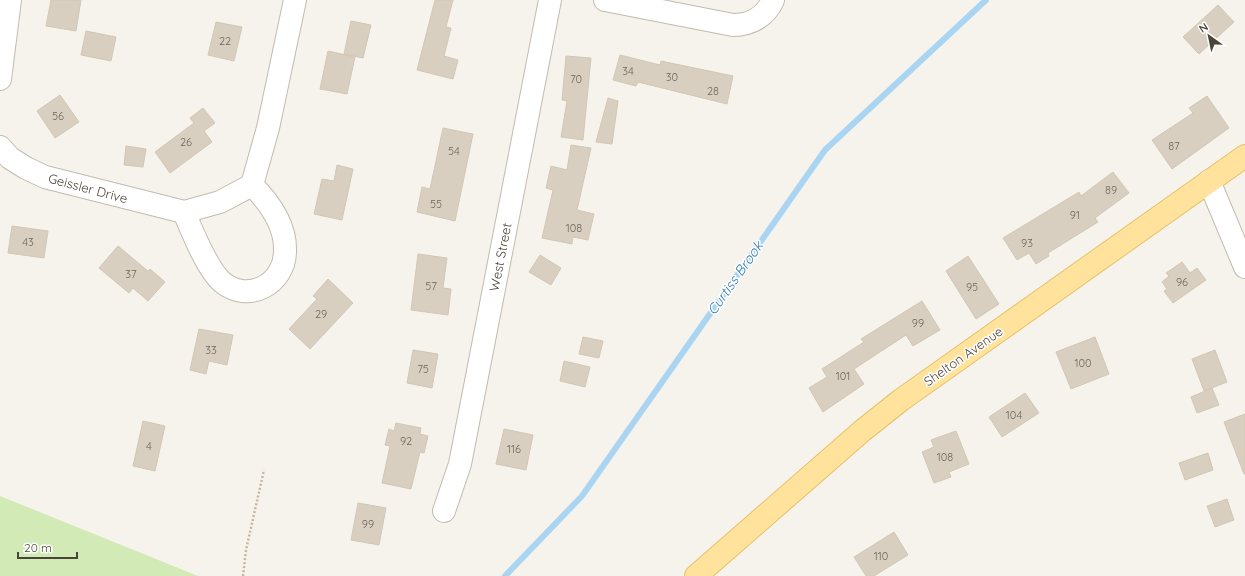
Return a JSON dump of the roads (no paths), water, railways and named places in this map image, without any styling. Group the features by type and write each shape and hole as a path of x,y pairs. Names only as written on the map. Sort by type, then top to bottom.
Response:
{"main road":[{"name":"Shelton Avenue","path":"696,576 862,431 901,400 1245,156"}],"street":[{"path":"0,79 10,0"},
{"path":"184,212 214,272 222,282 244,292 259,290 268,286 278,275 283,265 286,252 279,222 263,196 252,185 268,128 295,0"},
{"name":"West Street","path":"444,512 460,464 550,0"},
{"path":"605,0 737,25 751,23 763,14 773,0"},
{"name":"Geissler Drive","path":"0,147 10,158 45,177 184,212 220,202 252,185"},
{"path":"1209,181 1245,267"}],"waterway":[{"name":"Curtiss Brook","path":"505,576 582,496 825,150 986,0"}]}
